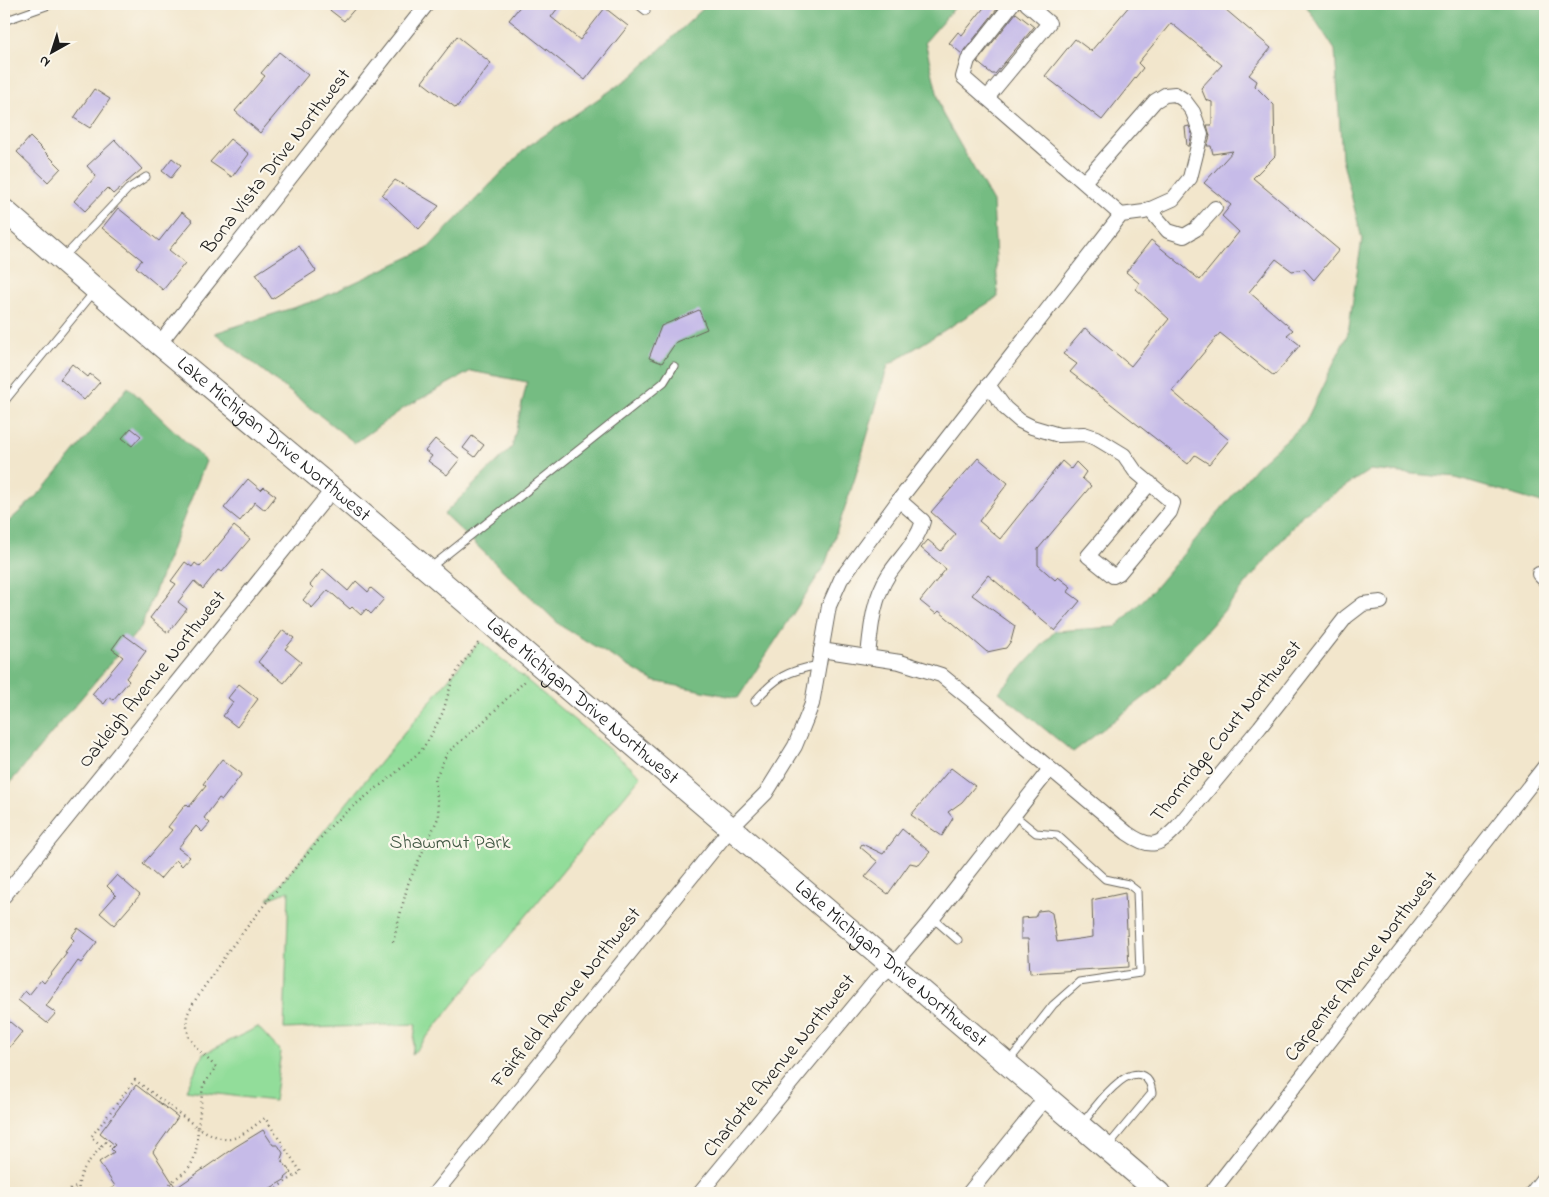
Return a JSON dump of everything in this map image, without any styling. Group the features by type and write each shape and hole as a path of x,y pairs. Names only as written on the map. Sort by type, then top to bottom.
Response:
{"highway":[{"name":"Lake Michigan Drive Northwest","path":"4,210 159,344 333,489 1159,1193"}],"street":[{"name":"Bona Vista Drive Northwest","path":"159,344 427,4"},
{"path":"1012,4 968,60 963,77 1122,215 1144,212 1173,199 1190,178 1201,134 1193,112 1184,100 1175,94 1155,101 1084,182"},
{"path":"987,98 1049,23 1027,4"},
{"path":"1150,209 1168,231 1184,236 1196,229 1216,208"},
{"name":"Fairfield Avenue Northwest","path":"435,1193 731,828 766,793 795,746 812,704 830,606 841,579 899,500 1122,215"},
{"path":"988,385 1004,408 1020,422 1059,434 1084,434 1096,438 1124,455 1135,471 1150,483 1173,503 1170,512 1119,573 1113,576 1088,556 1150,483"},
{"name":"Oakleigh Avenue Northwest","path":"4,896 333,489"},
{"path":"868,656 872,614 879,594 889,574 920,533 923,521 899,500"},
{"name":"Thornridge Court Northwest","path":"821,650 900,662 941,675 985,711 1023,746 1139,841 1153,844 1165,840 1260,727 1346,617 1362,604 1381,602"},
{"name":"Carpenter Avenue Northwest","path":"1211,1193 1545,766"},
{"name":"Charlotte Avenue Northwest","path":"700,1193 876,980 892,966 933,918 1050,768"},
{"path":"970,1193 1046,1097"},
{"path":"1532,1193 1545,1176"}],"lane":[{"path":"4,21 52,4"},
{"path":"637,4 646,11"},
{"path":"61,260 128,189 146,177"},
{"path":"4,402 96,290"},
{"path":"428,570 664,382 674,366"},
{"path":"755,701 777,678 799,668 818,665"},
{"path":"1007,1063 1053,1004 1079,982 1140,973 1137,891 1128,884 1105,879 1057,835 1036,833 1014,815"},
{"path":"933,918 958,940"},
{"path":"1080,1126 1109,1092 1122,1080 1138,1073 1146,1078 1151,1085 1152,1093 1106,1148"}],"path":[{"path":"170,1193 169,1184 189,1168 194,1159 204,1086 216,1067 196,1049 189,1038 186,1027 187,1016 194,1002 229,950 329,828 341,816 421,751 443,712 452,681 459,668 480,641"},
{"path":"393,942 408,884 439,816 435,779 447,753 482,723 525,681"},
{"path":"102,1146 91,1137 135,1080 198,1128 217,1136 229,1139 238,1136 265,1118 301,1172 268,1193"},
{"path":"79,1193 78,1187 83,1170 105,1142 112,1148"},
{"path":"66,1193 78,1187"}],"green space":[{"path":"708,4 958,4 925,42 942,113 993,202 998,297 888,365 855,478 825,565 738,698 653,681 561,626 444,514 512,447 527,382 471,371 404,408 355,443 215,333 317,300 427,249 527,147 632,76"},
{"path":"1305,4 1545,4 1545,504 1456,478 1370,470 1303,514 1223,612 1155,689 1073,752 999,692 1055,631 1116,627 1155,588 1257,466 1305,423 1348,333 1362,239 1342,158 1335,50"},
{"path":"128,387 206,461 141,627 4,790 4,526 44,489"},
{"name":"Shawmut Park","path":"480,641 641,776 412,1055 416,1024 284,1029 289,891 268,899"},
{"path":"258,1027 281,1052 274,1101 186,1090 203,1054"}],"building":[{"path":"322,4 359,4 344,21"},
{"path":"522,4 561,4 551,17 580,40 605,8 628,26 585,80 509,20"},
{"path":"987,4 1001,4 962,54 949,43 958,32 962,35"},
{"path":"1131,4 1219,4 1271,48 1249,75 1257,81 1255,86 1274,105 1275,156 1253,178 1339,250 1314,280 1304,269 1292,271 1276,259 1249,292 1293,330 1287,335 1300,345 1274,376 1220,333 1172,391 1229,440 1209,464 1195,455 1188,464 1070,372 1077,364 1063,354 1085,328 1131,366 1169,319 1136,289 1139,283 1126,272 1151,240 1200,280 1239,232 1222,216 1231,205 1204,183 1233,151 1213,154 1211,146 1207,146 1210,136 1207,125 1212,125 1212,102 1206,100 1201,88 1222,65 1171,23 1138,63 1143,68 1102,120 1045,76 1075,39 1091,51"},
{"path":"1016,13 1034,27 995,74 992,74 977,62"},
{"path":"457,36 491,63 456,108 422,82"},
{"path":"279,52 308,75 260,133 235,111 265,76 261,73"},
{"path":"94,89 110,99 90,128 74,118"},
{"path":"1189,126 1192,134 1189,146 1187,146 1185,127"},
{"path":"30,137 61,168 48,182 17,152"},
{"path":"230,139 249,154 232,177 210,162"},
{"path":"115,140 142,169 113,194 107,188 85,211 74,201 96,176 87,166"},
{"path":"172,158 181,165 171,178 162,171"},
{"path":"395,180 439,206 419,229 382,195"},
{"path":"118,208 159,241 182,212 193,221 169,250 185,263 163,290 136,267 142,260 102,228"},
{"path":"299,246 316,271 272,299 256,274"},
{"path":"699,310 707,329 676,342 662,363 649,358 661,326"},
{"path":"72,364 88,377 90,374 100,382 84,400 60,379"},
{"path":"131,428 141,436 132,446 122,438"},
{"path":"472,436 484,445 475,457 463,448"},
{"path":"435,439 460,459 447,475 428,461 432,456 425,451"},
{"path":"978,458 1008,483 979,521 1000,539 1062,461 1071,469 1076,462 1086,472 1082,478 1091,486 1038,549 1038,565 1055,580 1058,577 1071,587 1068,592 1080,601 1055,631 988,575 972,595 1015,626 1011,641 1006,648 987,652 939,611 936,614 920,601 946,569 921,548 928,540 941,551 956,534 931,512"},
{"path":"248,479 261,490 264,487 276,496 265,510 255,502 240,521 224,508"},
{"path":"234,526 250,539 222,572 218,570 203,589 194,581 178,602 187,609 168,633 150,618 176,584 171,581 185,562 192,567 195,563 200,567"},
{"path":"323,569 348,591 356,581 368,592 371,588 384,599 371,614 366,609 361,615 352,607 350,609 328,590 312,608 303,600 313,588 310,585"},
{"path":"283,630 294,638 285,649 301,662 284,683 258,662"},
{"path":"123,634 146,651 126,678 129,681 113,700 109,697 104,704 92,694 123,657 112,649"},
{"path":"239,684 258,699 237,727 223,716 233,702 228,698"},
{"path":"222,759 242,774 222,800 219,798 204,818 210,823 202,832 196,826 178,848 190,857 182,866 176,860 160,879 143,864 172,830 168,827 186,804 189,807 206,786 203,784"},
{"path":"951,768 975,786 962,802 948,812 953,818 942,836 911,815"},
{"path":"902,829 930,852 919,865 910,863 888,894 865,877 878,862 860,847 862,844 883,854"},
{"path":"117,875 140,895 114,925 100,913 116,895 107,886"},
{"path":"1125,893 1129,967 1030,973 1028,939 1021,939 1021,918 1035,917 1038,911 1047,910 1052,913 1057,942 1093,937 1092,900"},
{"path":"78,928 97,942 81,963 78,961 46,1006 56,1013 47,1023 18,1000 25,991 29,995 41,980 44,983 67,953 65,952 74,940 71,937"},
{"path":"4,1017 22,1032 4,1054"},
{"path":"136,1085 178,1117 153,1152 176,1188 263,1130 273,1145 278,1145 283,1153 281,1159 291,1173 286,1179 262,1193 104,1193 115,1186 99,1162 114,1152 111,1149 115,1145 100,1133"}]}
